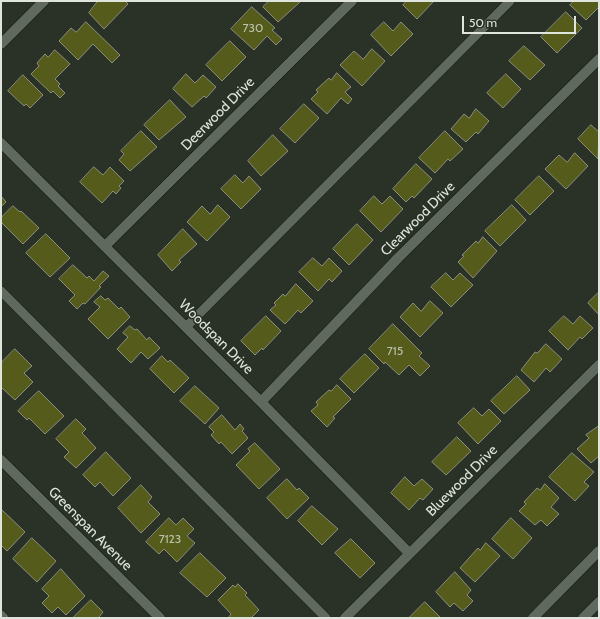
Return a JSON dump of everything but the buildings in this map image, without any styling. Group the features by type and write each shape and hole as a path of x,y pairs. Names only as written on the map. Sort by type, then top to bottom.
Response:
{"street":[{"path":"1,44 44,1"},
{"name":"Deerwood Drive","path":"105,246 352,1"},
{"name":"Clearwood Drive","path":"261,402 398,258 599,59"},
{"name":"Woodspan Drive","path":"1,143 261,402 409,553"},
{"name":"Bluewood Drive","path":"345,618 599,365"},
{"name":"Greenspan Avenue","path":"1,460 160,618"},
{"path":"533,618 599,551"},
{"path":"583,618 599,602"}],"lane":[{"path":"186,327 510,1"},
{"path":"1,291 326,618"},
{"path":"1,615 4,618"}]}
